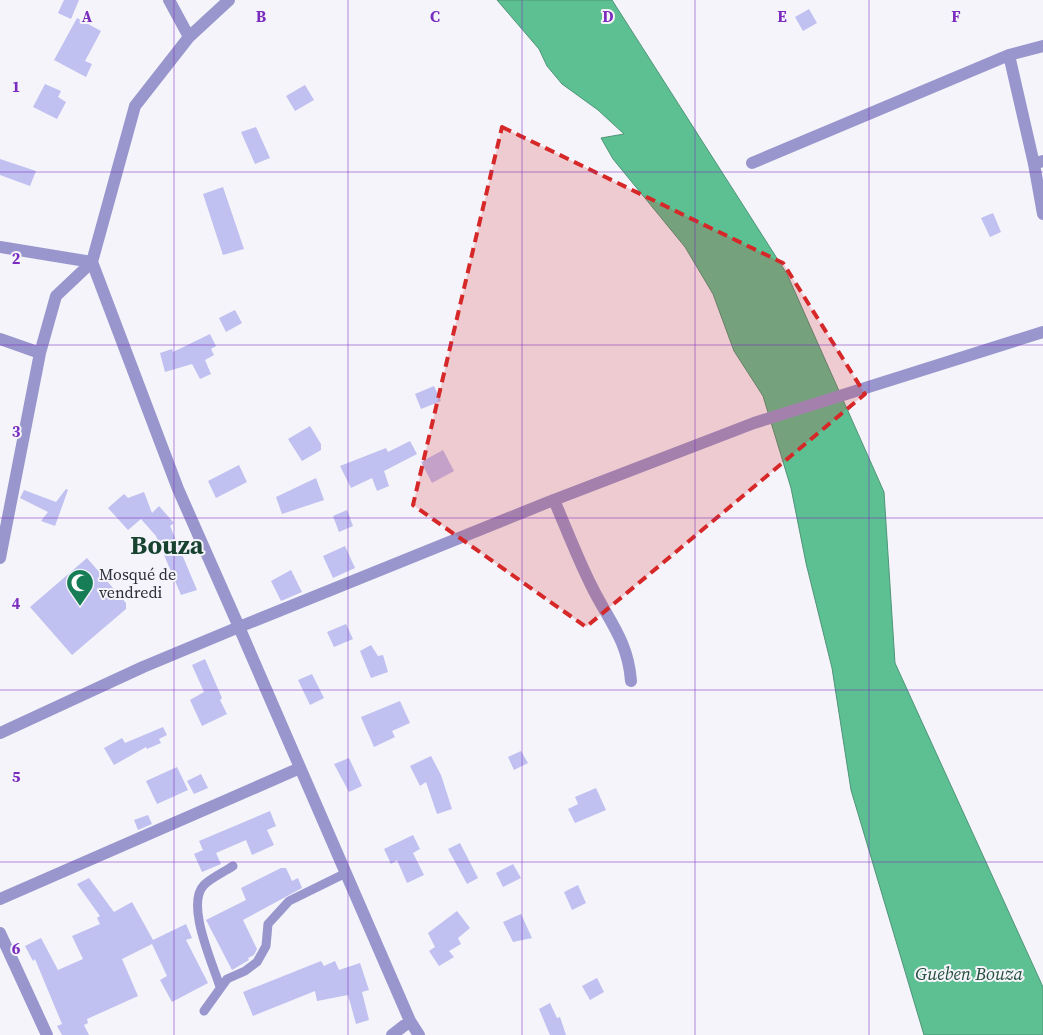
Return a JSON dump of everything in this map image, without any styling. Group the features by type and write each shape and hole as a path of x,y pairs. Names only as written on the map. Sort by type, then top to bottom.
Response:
{"street":[{"path":"169,0 189,37"},
{"path":"0,558 40,354 56,296 92,262 135,106 189,37 229,0"},
{"path":"752,164 1009,55 1043,46"},
{"path":"1009,55 1038,163 1043,214"},
{"path":"0,247 92,262"},
{"path":"92,262 178,489 410,1022 419,1035"},
{"path":"0,733 143,667 554,500 754,423 1043,332"},
{"path":"0,339 40,354"},
{"path":"554,500 591,586 620,637 629,660 631,681"},
{"path":"0,899 300,768"},
{"path":"0,933 47,1035"},
{"path":"392,1035 410,1022"}],"lane":[{"path":"220,987 198,920 196,899 204,885 233,866"},
{"path":"204,1011 227,979 245,972 257,962 266,946 268,924 289,901 346,873"}],"highlighted area":[{"path":"502,127 783,263 865,394 586,627 413,505"}],"water":[{"name":"Gueben Bouza","path":"497,0 612,0 787,274 884,492 895,663 1043,987 1043,1035 924,1035 851,790 832,668 806,563 791,488 763,396 734,351 713,294 685,247 613,159 601,138 624,134 598,110 562,84 547,66 539,49"}],"building":[{"path":"64,0 79,0 71,19 58,13"},
{"path":"809,9 817,23 803,31 795,17"},
{"path":"77,18 101,31 85,61 92,64 86,77 54,60"},
{"path":"45,84 61,91 58,97 66,102 57,119 33,107"},
{"path":"305,85 314,100 295,111 286,96"},
{"path":"256,127 270,158 255,164 241,132"},
{"path":"0,159 36,171 30,186 0,175"},
{"path":"223,187 244,249 223,255 203,194"},
{"path":"993,213 1001,232 990,237 981,218"},
{"path":"235,310 242,323 226,332 219,318"},
{"path":"210,334 216,346 211,349 214,355 205,360 211,374 200,379 192,364 165,372 160,353 172,349 173,352"},
{"path":"434,386 441,401 421,409 415,394"},
{"path":"310,426 321,444 321,450 302,461 288,439"},
{"path":"410,441 417,454 384,471 389,486 377,491 372,478 351,488 340,466 386,448 388,452"},
{"path":"443,450 454,471 432,483 421,462"},
{"path":"239,465 247,482 216,498 208,481"},
{"path":"316,478 324,500 282,514 276,497"},
{"path":"66,489 68,490 55,526 41,521 48,512 20,498 24,490 56,502"},
{"path":"144,492 152,513 159,506 174,523 170,526 197,590 181,595 156,536 141,519 128,530 108,508 124,494 128,498"},
{"path":"347,510 353,526 339,532 333,516"},
{"path":"345,546 355,568 333,578 323,556"},
{"name":"Mosqué de vendredi","path":"87,558 126,603 126,609 72,655 30,607"},
{"path":"291,570 302,592 281,601 271,581"},
{"path":"346,624 353,639 334,647 327,632"},
{"path":"371,645 378,656 383,655 388,672 371,678 360,651"},
{"path":"205,659 227,714 202,726 190,700 204,692 192,665"},
{"path":"312,674 324,698 310,705 298,680"},
{"path":"400,701 410,723 392,731 395,737 374,747 361,717"},
{"path":"163,727 167,735 159,739 161,743 147,749 146,747 114,765 104,748 122,738 125,743"},
{"path":"521,751 528,763 514,770 508,757"},
{"path":"431,756 441,775 452,809 437,814 426,782 420,786 410,766"},
{"path":"349,758 362,786 349,792 334,764"},
{"path":"177,767 188,790 157,804 146,781"},
{"path":"201,774 208,788 194,794 187,781"},
{"path":"596,788 606,810 575,823 568,809 578,804 575,797"},
{"path":"270,811 276,826 267,830 274,845 252,855 246,840 216,853 221,864 202,872 194,854 203,850 199,841"},
{"path":"148,815 152,824 138,830 134,820"},
{"path":"413,835 420,849 413,853 424,875 407,883 397,860 391,864 384,849"},
{"path":"460,843 478,878 467,884 448,849"},
{"path":"513,864 521,878 503,887 496,873"},
{"path":"281,868 286,868 292,881 298,878 302,888 243,920 257,949 254,955 248,958 249,960 232,970 206,920 246,900 241,888"},
{"path":"89,878 114,912 132,902 153,940 186,924 192,938 186,940 208,983 172,1002 160,980 167,976 152,944 122,959 138,996 87,1019 88,1023 84,1025 89,1035 62,1035 57,1026 62,1024 35,959 33,961 25,946 41,938 58,970 83,959 72,936 100,924 97,918 100,916 77,884"},
{"path":"578,885 586,903 572,910 564,892"},
{"path":"457,911 470,928 458,938 461,944 449,951 454,957 439,966 429,951 435,947 428,933"},
{"path":"521,914 532,938 513,942 503,922"},
{"path":"321,961 324,966 335,961 339,970 360,963 369,990 362,992 369,1020 356,1024 348,995 317,1001 315,991 253,1016 243,992"},
{"path":"597,978 604,992 590,1000 582,986"},
{"path":"550,1003 557,1018 560,1017 566,1035 550,1035 539,1009"}],"place":[{"name":"Mosqué de vendredi","path":"80,607"}],"district":[{"name":"Bouza","path":"167,545"}]}
